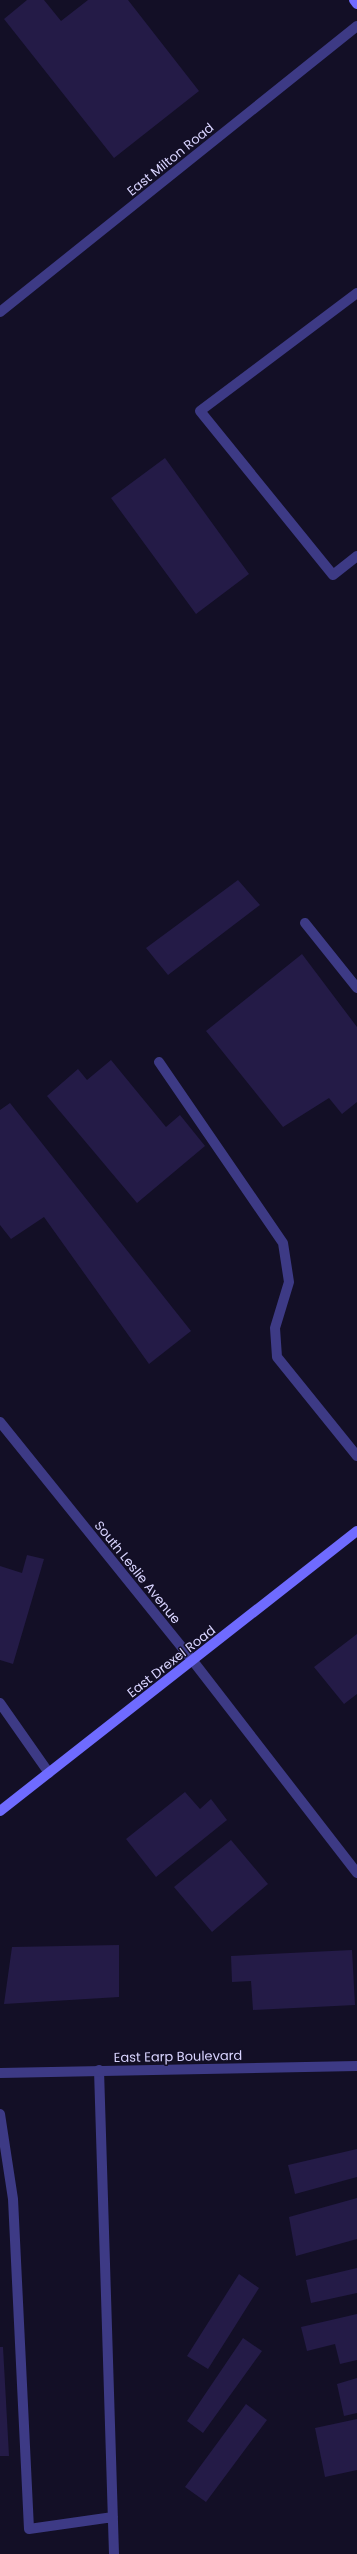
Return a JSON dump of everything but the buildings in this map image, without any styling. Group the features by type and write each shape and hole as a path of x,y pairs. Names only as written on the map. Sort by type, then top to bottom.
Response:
{"street":[{"path":"354,0 357,4"},
{"name":"East Milton Road","path":"0,312 357,26"},
{"path":"357,293 200,411 333,575 357,556"},
{"path":"305,923 357,988"},
{"path":"159,1062 284,1243 289,1282 275,1328 277,1357 357,1456"},
{"name":"South Leslie Avenue","path":"0,1422 193,1661 357,1873"},
{"name":"East Drexel Road","path":"0,1811 357,1531"},
{"path":"0,1703 50,1772"},
{"name":"East Earp Boulevard","path":"0,2073 357,2066"},
{"path":"99,2070 114,2554"},
{"path":"0,2114 14,2199 29,2529 113,2517"}]}
